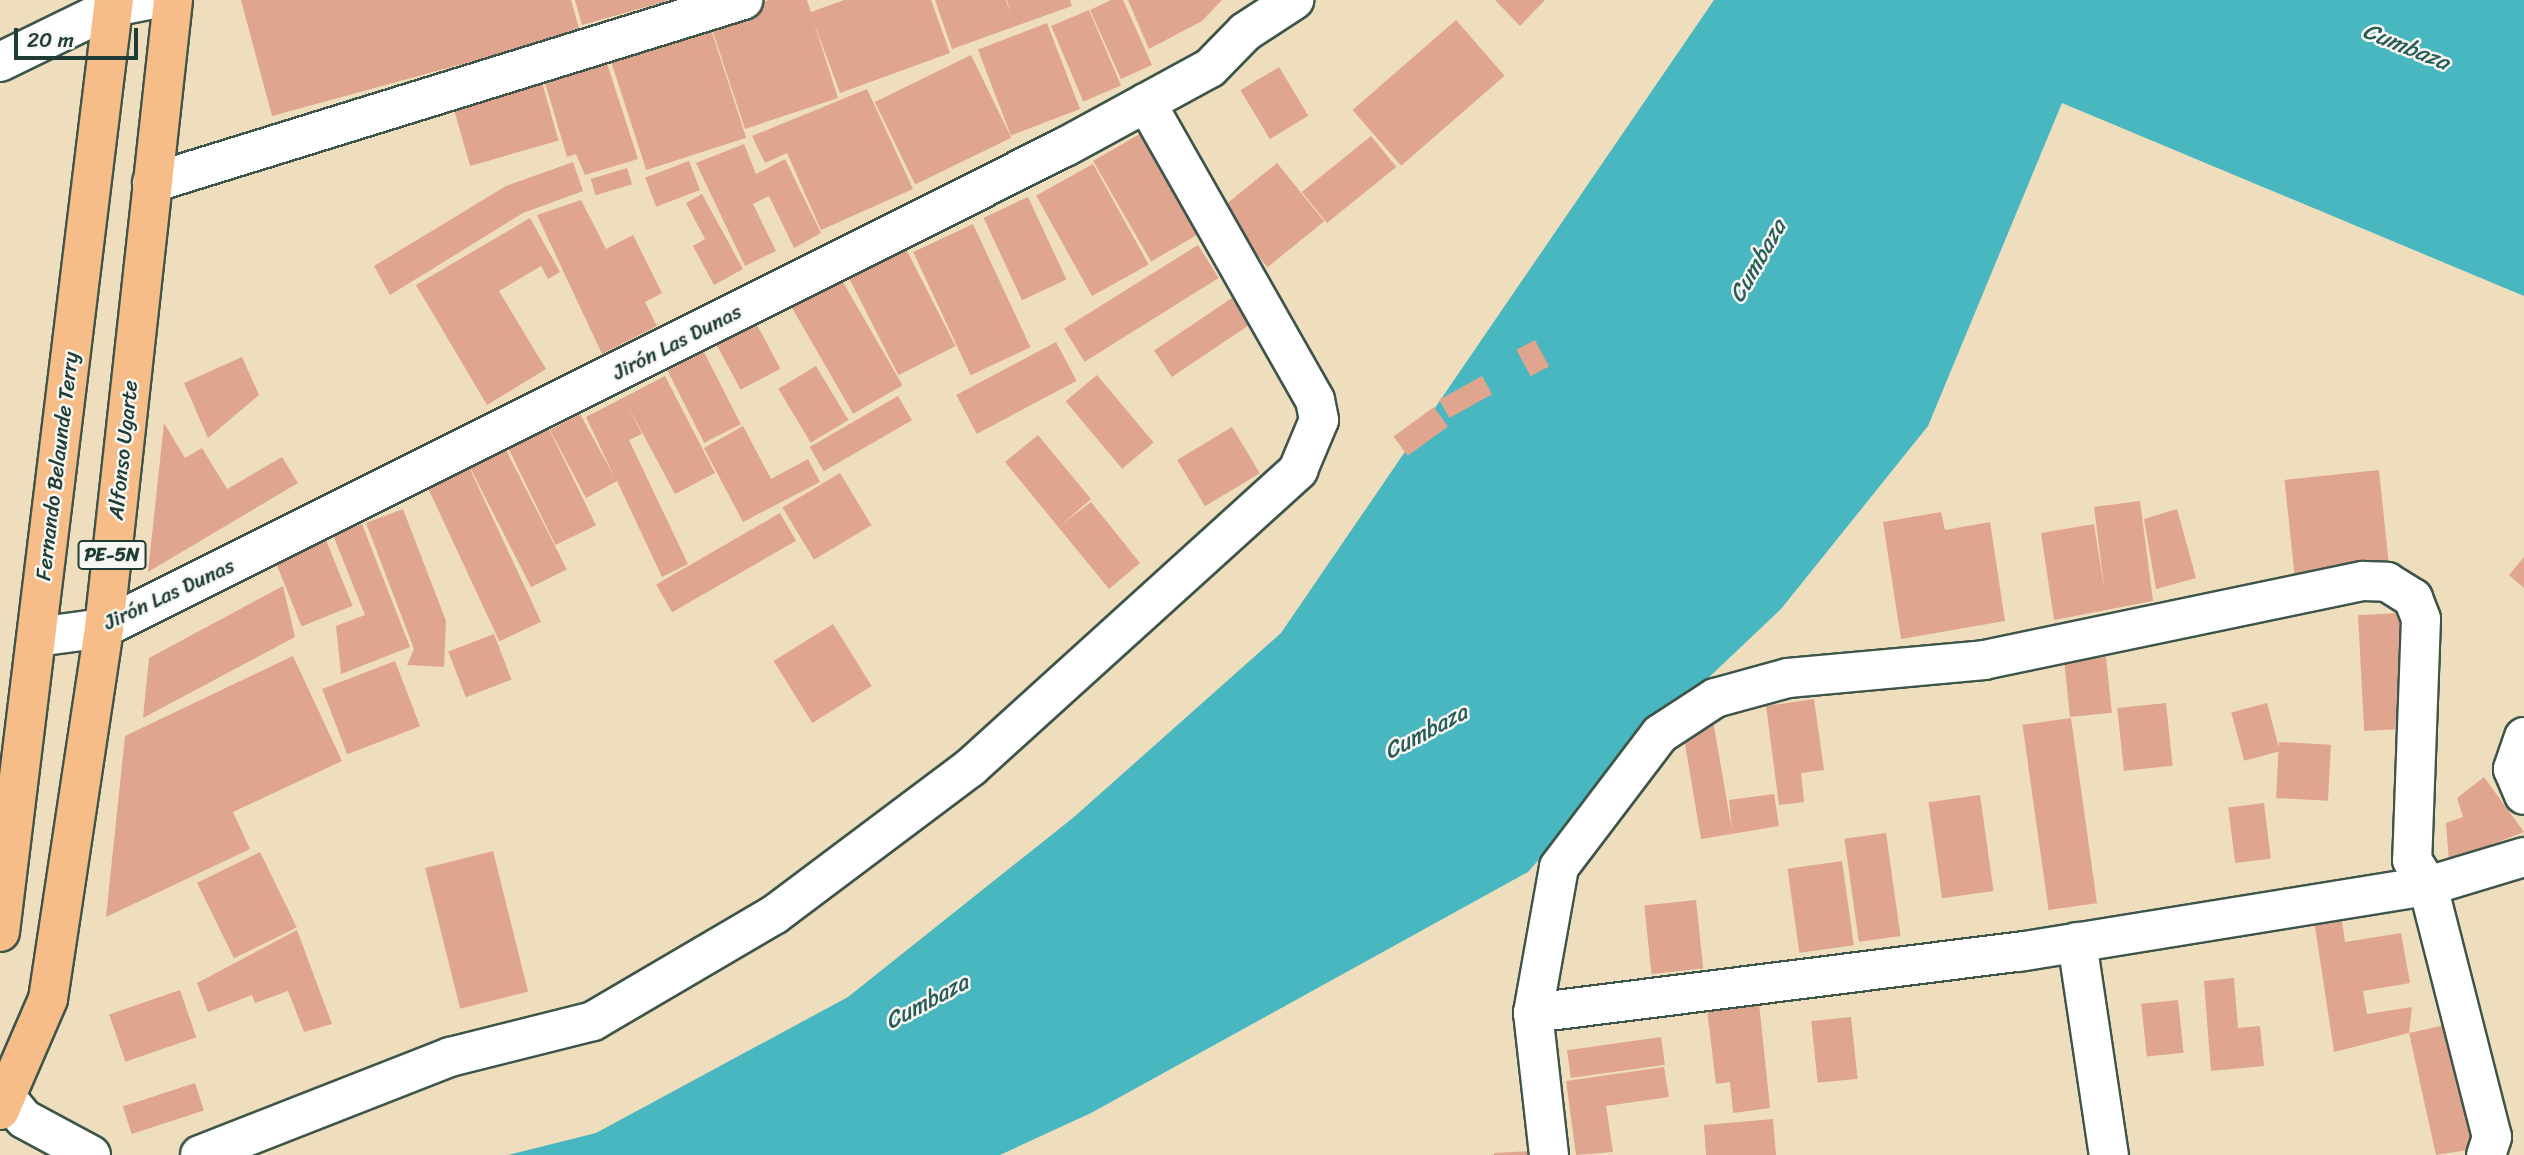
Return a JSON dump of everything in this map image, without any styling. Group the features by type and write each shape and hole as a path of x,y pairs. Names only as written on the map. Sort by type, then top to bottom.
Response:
{"main road":[{"name":"Alfonso Ugarte","path":"4,1105 47,999 104,628 173,0"},
{"name":"Fernando Belaunde Terry","path":"0,932 37,637 125,2"}],"street":[{"path":"152,183 743,0"},
{"name":"Jirón Las Dunas","path":"37,637 104,628 1146,103 1210,68 1245,32 1294,0"},
{"path":"0,62 125,2"},
{"path":"200,1155 450,1057 593,1021 774,915 971,767 1298,470 1319,420 1315,400 1146,103"},
{"path":"1549,1155 1533,1013 1559,867 1660,734 1715,698 1788,678 1983,660 2363,581 2387,582 2413,598 2421,619 2409,835 2412,860 2428,886 2492,1137 2486,1155"},
{"path":"2524,737 2513,769 2524,795"},
{"path":"1533,1013 2077,942 2428,886 2524,857"},
{"path":"2077,942 2109,1155"},
{"path":"4,1105 24,1119 91,1155"}],"water":[{"name":"Cumbaza","path":"1714,0 2524,0 2524,296 2062,103 1928,426 1781,609 1647,736 1528,872 1091,1113 1000,1155 508,1155 596,1133 848,997 1074,817 1281,633"}],"building":[{"path":"241,0 571,0 580,32 272,116"},
{"path":"575,0 667,0 667,1 582,25"},
{"path":"769,0 807,0 811,12 844,0 931,0 950,53 840,93 814,23 838,98 745,129 709,20"},
{"path":"935,0 1006,0 1010,13 1007,0 1070,0 1072,6 952,49"},
{"path":"1111,0 1123,0 1152,65 1121,79 1090,10"},
{"path":"1128,0 1222,0 1202,21 1149,49"},
{"path":"1495,0 1545,0 1520,26"},
{"path":"1089,10 1121,85 1083,102 1051,26"},
{"path":"706,14 746,138 646,170 606,46"},
{"path":"1456,20 1505,76 1401,166 1353,110"},
{"path":"1047,23 1080,109 1011,135 978,50"},
{"path":"971,55 1011,138 915,185 875,102"},
{"path":"605,57 638,159 585,175 576,154 567,157 543,76"},
{"path":"1279,67 1308,116 1270,139 1240,90"},
{"path":"541,79 559,141 470,166 453,104"},
{"path":"867,89 913,189 821,230 787,153 765,163 752,136"},
{"path":"1145,131 1203,231 1151,261 1093,161"},
{"path":"1371,136 1396,167 1327,223 1302,192"},
{"path":"744,144 756,174 785,159 821,233 794,248 769,196 753,204 776,251 745,266 696,163"},
{"path":"689,161 700,190 656,207 645,178"},
{"path":"573,162 583,191 523,213 390,295 374,266 506,186"},
{"path":"1277,163 1324,221 1267,267 1220,209"},
{"path":"1093,164 1149,265 1092,296 1036,196"},
{"path":"627,168 632,184 596,195 591,179"},
{"path":"702,194 743,269 714,285 693,246 705,239 686,203"},
{"path":"1028,197 1066,279 1022,300 984,218"},
{"path":"581,200 606,249 633,235 662,293 645,302 657,326 602,354 537,215"},
{"path":"530,218 560,272 548,279 541,266 499,291 546,369 487,405 416,285"},
{"path":"973,224 1030,347 971,375 913,252"},
{"path":"1198,245 1219,278 1085,362 1064,329"},
{"path":"906,249 955,346 898,375 849,278"},
{"path":"836,270 902,385 853,414 787,298"},
{"path":"1232,298 1250,325 1172,377 1154,351"},
{"path":"755,321 780,369 741,390 715,342"},
{"path":"1535,340 1549,366 1531,376 1516,350"},
{"path":"1056,342 1077,381 977,434 956,395"},
{"path":"704,352 741,424 704,443 667,371"},
{"path":"242,357 259,395 208,438 184,383"},
{"path":"816,366 848,420 811,443 778,389"},
{"path":"1097,375 1154,442 1122,469 1066,401"},
{"path":"665,376 715,473 675,494 627,404 642,434 629,440 688,564 662,577 617,481 586,498 550,430 580,414 615,478 586,417"},
{"path":"1482,376 1492,394 1449,418 1439,400"},
{"path":"898,396 912,420 824,471 810,447"},
{"path":"1434,407 1448,426 1408,456 1394,436"},
{"path":"164,423 185,458 202,448 227,489 282,457 298,483 148,572"},
{"path":"743,426 771,479 808,459 820,482 743,522 704,448"},
{"path":"1232,427 1260,473 1205,506 1177,460"},
{"path":"549,429 596,525 555,545 509,449"},
{"path":"1038,435 1091,499 1061,525 1091,502 1140,563 1109,589 1005,462"},
{"path":"505,448 567,569 531,587 469,466"},
{"path":"468,465 541,622 499,641 426,484"},
{"path":"2379,470 2389,564 2294,574 2285,480"},
{"path":"840,473 871,525 814,560 783,508"},
{"path":"2140,501 2153,601 2054,620 2041,533 2094,524 2105,594 2094,507"},
{"path":"403,509 446,621 444,667 407,665 414,649 366,523"},
{"path":"2177,509 2196,578 2156,589 2144,519"},
{"path":"1941,512 1945,530 1990,522 2005,621 1901,639 1883,522"},
{"path":"780,513 796,541 672,612 656,584"},
{"path":"362,524 410,647 341,674 336,626 365,615 333,535"},
{"path":"326,540 353,606 302,626 275,561"},
{"path":"2524,557 2524,588 2509,575"},
{"path":"283,586 295,637 143,718 149,658"},
{"path":"2399,613 2405,729 2364,731 2358,615"},
{"path":"833,624 872,686 812,723 774,661"},
{"path":"494,634 512,680 466,697 448,652"},
{"path":"293,656 342,761 233,812 250,849 106,917 125,736"},
{"path":"2106,657 2112,713 2070,717 2064,661"},
{"path":"395,661 420,726 347,754 322,689"},
{"path":"1814,699 1824,770 1801,773 1804,802 1779,805 1766,706"},
{"path":"2166,703 2173,766 2124,771 2117,708"},
{"path":"2267,703 2280,751 2244,761 2231,713"},
{"path":"2071,718 2097,903 2049,910 2022,725"},
{"path":"1713,721 1732,830 1729,800 1774,794 1779,826 1701,839 1682,726"},
{"path":"2279,742 2331,745 2328,801 2276,798"},
{"path":"2484,777 2524,832 2449,861 2446,823 2463,817 2457,798"},
{"path":"1980,795 1993,891 1942,898 1929,802"},
{"path":"2264,803 2271,859 2235,863 2228,807"},
{"path":"1886,833 1900,936 1859,942 1844,839"},
{"path":"493,851 528,992 460,1009 425,868"},
{"path":"260,852 297,927 234,958 197,883"},
{"path":"1842,861 1854,945 1799,953 1788,869"},
{"path":"1696,900 1703,969 1651,974 1644,905"},
{"path":"2341,915 2345,942 2401,933 2410,983 2363,991 2367,1014 2412,1007 2409,1033 2334,1052 2314,920"},
{"path":"297,930 332,1024 304,1032 288,991 255,1003 252,995 208,1012 197,983"},
{"path":"2234,978 2238,1028 2260,1026 2264,1066 2211,1071 2204,981"},
{"path":"180,990 196,1037 125,1062 109,1014"},
{"path":"2178,1000 2184,1053 2147,1057 2141,1004"},
{"path":"1759,1003 1770,1108 1733,1113 1730,1082 1716,1084 1707,1010"},
{"path":"1851,1017 1857,1079 1818,1083 1811,1021"},
{"path":"2459,1022 2487,1147 2436,1155 2409,1033"},
{"path":"1661,1037 1665,1065 1571,1078 1567,1050"},
{"path":"1664,1067 1669,1097 1606,1106 1613,1152 1576,1155 1566,1081"},
{"path":"195,1083 204,1111 132,1134 123,1106"},
{"path":"1773,1119 1776,1155 1706,1155 1704,1125"},
{"path":"1531,1151 1531,1155 1494,1155 1494,1153"}]}
